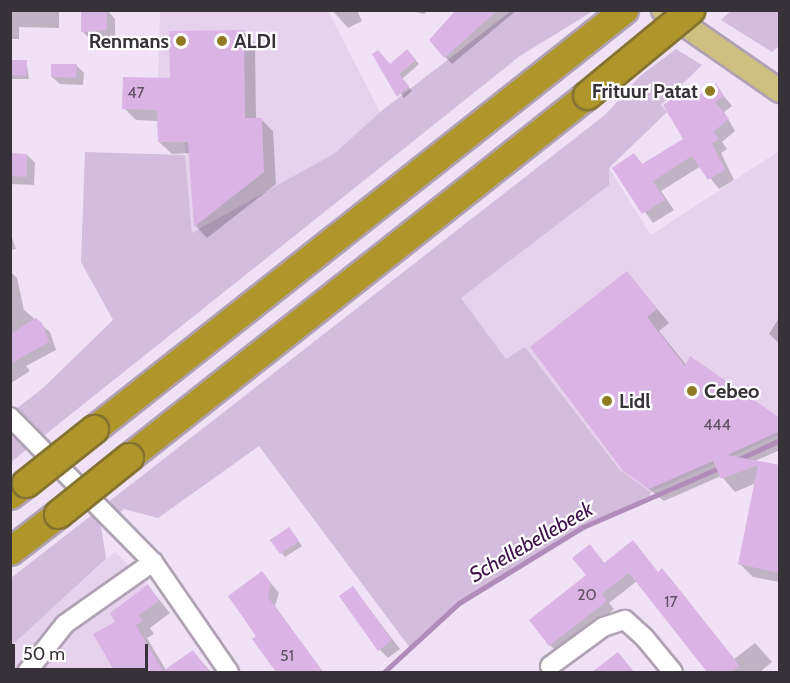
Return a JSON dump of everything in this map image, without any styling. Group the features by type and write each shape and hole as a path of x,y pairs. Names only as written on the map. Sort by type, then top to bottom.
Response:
{"highway":[{"path":"18,489 624,10"},
{"path":"10,551 587,95 690,10"}],"main road":[{"path":"663,10 780,91"}],"street":[{"path":"10,417 153,562 229,672"},
{"path":"27,672 65,624 153,562"},
{"path":"550,666 603,627 625,620 644,637 673,672"}],"shaded area":[{"path":"732,10 779,11 779,46 772,52 721,20"},
{"path":"160,11 328,11 380,112 335,153 192,234 183,128 157,129"},
{"path":"511,11 593,11 520,56 11,462 11,413 43,388 113,320 81,262 85,152 185,155 192,233 335,153 380,112"},
{"path":"676,49 702,65 661,105 667,112 609,168 609,185 461,298 506,359 525,347 620,470 651,492 650,496 583,527 459,603 410,648 259,446 158,518 124,509 101,526 106,559 11,646 11,578 606,114 640,76"},
{"path":"779,151 779,435 651,492 620,470 525,347 506,359 461,298 608,185 609,168 651,235"},
{"path":"115,552 148,584 123,602 164,672 11,672 10,646"}],"building":[{"path":"81,10 107,10 107,30 81,32"},
{"path":"456,10 498,10 444,58 429,40"},
{"path":"244,30 245,118 262,118 264,172 194,227 188,142 158,142 157,110 122,109 123,77 170,78 169,31"},
{"path":"407,49 416,60 399,74 409,86 397,97 372,54 378,50 390,64"},
{"path":"11,60 27,60 26,76 10,75"},
{"path":"51,64 77,64 76,78 51,77"},
{"path":"716,83 724,96 715,102 729,119 713,132 719,139 712,143 725,170 708,180 692,156 653,181 665,200 642,214 612,168 634,153 642,164 683,139 663,105 688,88 695,98"},
{"path":"10,153 27,154 27,177 10,176"},
{"path":"627,271 657,309 647,317 685,366 690,356 780,418 780,431 727,455 780,465 780,573 738,564 758,465 721,479 713,461 649,489 623,471 530,347"},
{"path":"36,318 42,323 49,342 10,364 10,334"},
{"path":"289,527 299,541 280,554 270,540"},
{"path":"633,540 658,572 662,568 740,666 731,672 707,672 629,573 602,594 607,601 549,646 529,620 586,575 572,558 590,544 604,563"},
{"path":"262,571 271,583 268,597 323,672 276,672 252,639 256,636 228,596"},
{"path":"148,584 159,601 139,615 143,621 136,625 163,671 193,650 209,672 115,672 93,634 115,622 110,613"},
{"path":"353,586 392,640 378,651 339,596"},
{"path":"618,652 634,672 592,672"}],"waterway":[{"name":"Schellebellebeek","path":"737,460 780,440"},
{"name":"Schellebellebeek","path":"384,672 459,603 583,527 721,467"}],"place":[{"name":"Renmans","path":"181,41"},
{"name":"ALDI","path":"222,41"},
{"name":"Frituur Patat","path":"710,91"},
{"name":"Cebeo","path":"692,391"},
{"name":"Lidl","path":"607,401"}]}
